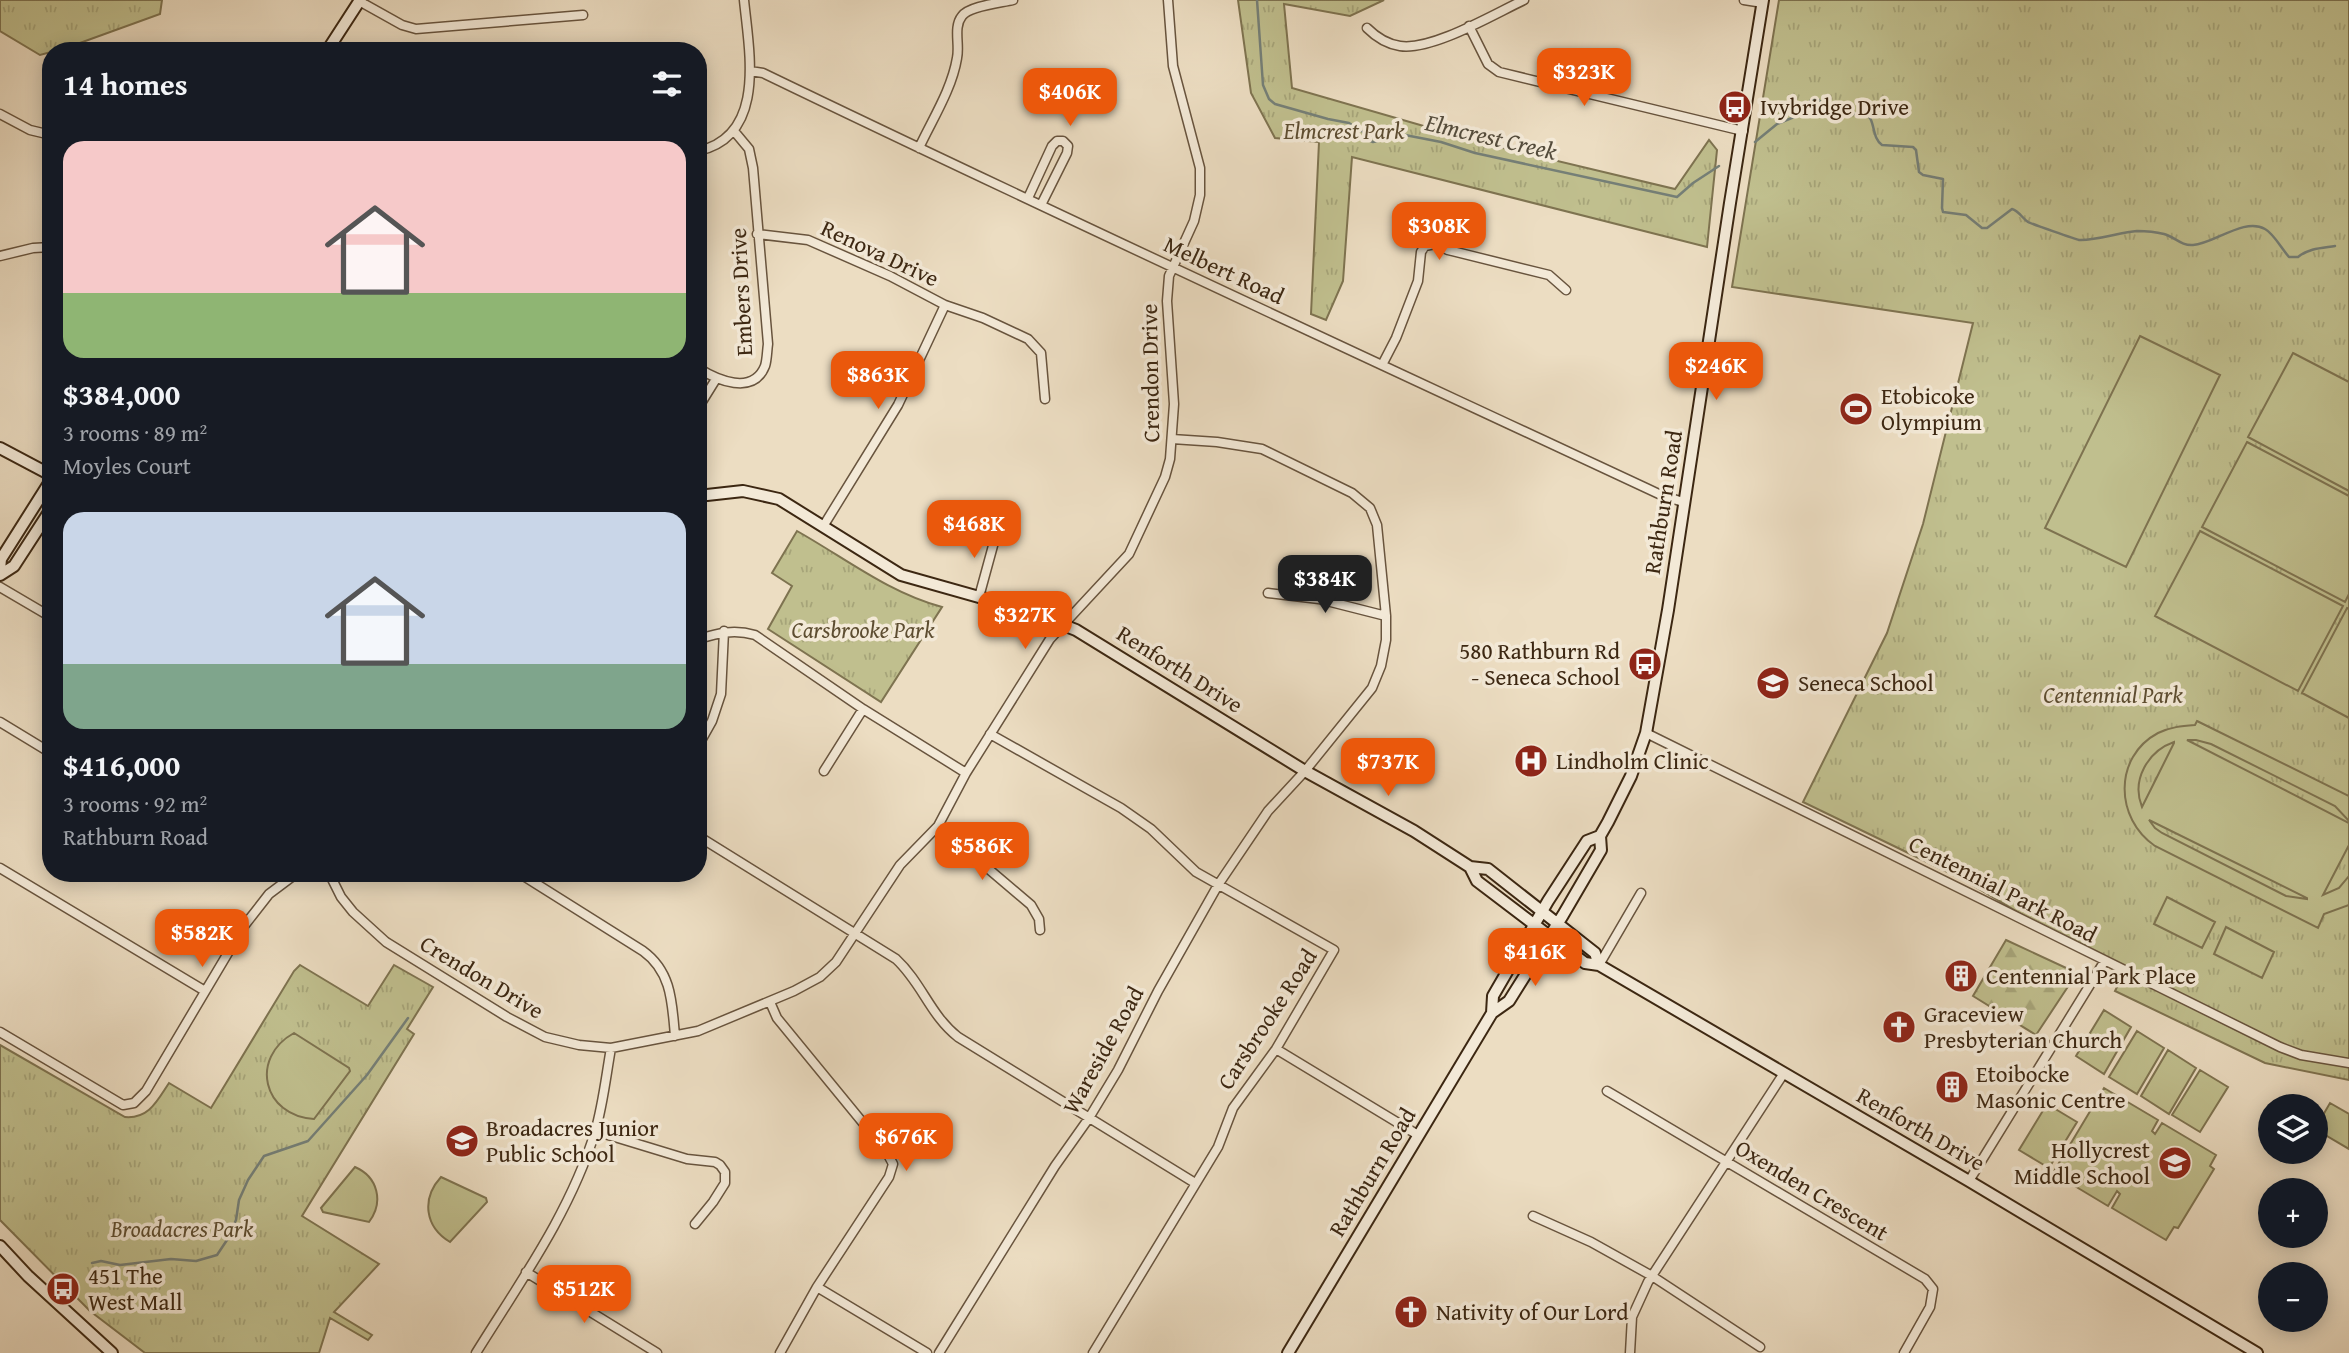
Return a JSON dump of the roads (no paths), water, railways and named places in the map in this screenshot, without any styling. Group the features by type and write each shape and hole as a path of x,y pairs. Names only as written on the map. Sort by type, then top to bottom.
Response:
{"street":[{"path":"333,42 360,0 402,25 416,29 583,15"},
{"path":"707,148 734,131 747,104 750,71 744,0"},
{"path":"919,148 955,69 959,48 958,24 961,17 973,9 1013,0"},
{"name":"Crendon Drive","path":"334,882 347,905 373,932 507,1017 545,1037 559,1041 611,1048 676,1036 718,1024 770,1002 820,977 836,962 900,865 938,826 966,773 1050,639 1129,554 1165,478 1172,439 1174,404 1167,301 1169,276 1194,222 1200,195 1200,168 1173,66 1168,0"},
{"path":"1367,28 1383,41 1403,47 1425,44 1524,0"},
{"path":"1744,0 1763,1"},
{"name":"Rathburn Road","path":"1288,1353 1492,1013 1509,1001 1557,925 1601,850 1600,836 1631,776 1646,733 1668,610 1763,1"},
{"path":"1469,26 1488,64 1499,72 1743,131"},
{"name":"Melbert Road","path":"750,71 763,73 1382,365 1661,495 1683,502"},
{"path":"0,114 30,130 42,133"},
{"name":"Embers Drive","path":"707,394 716,379 736,384 749,383 757,377 765,366 768,344 750,154 746,144 734,131"},
{"path":"1028,198 1054,143 1063,141 1068,146 1068,153 1041,205"},
{"name":"Renova Drive","path":"757,234 808,240 890,276 945,305 898,405 824,525"},
{"path":"1382,365 1408,310 1418,281 1421,252 1425,246 1435,244 1448,250 1549,275 1566,290"},
{"path":"0,256 42,248"},
{"path":"945,305 983,318 1034,344 1041,353 1045,399"},
{"path":"707,374 716,379"},
{"name":"Wareside Road","path":"939,1353 1118,1070 1158,990 1218,885 1268,811 1305,771 1372,688 1381,666 1386,640 1385,616 1377,526 1370,508 1352,493 1262,449 1172,439"},
{"path":"0,448 42,473"},
{"name":"Renforth Drive","path":"707,495 743,491 768,495 824,525 901,575 1025,610 1095,642 1305,771 1414,831 1470,867 1488,869 1595,953 1599,965"},
{"path":"0,569 2,559 42,493"},
{"path":"0,575 14,566 42,523"},
{"path":"979,597 997,531"},
{"path":"0,587 42,612"},
{"path":"1268,593 1319,598 1385,616"},
{"path":"707,636 724,631 741,631 755,635 863,709 966,773"},
{"path":"707,730 721,694 724,631"},
{"path":"824,771 863,709"},
{"path":"0,722 42,748"},
{"name":"Centennial Park Road","path":"1646,733 2280,1047 2301,1055 2349,1063"},
{"name":"Carsbrooke Road","path":"990,734 1138,819 1189,866 1334,950 1276,1049 1233,1108 1218,1147 1093,1353"},
{"path":"938,826 1031,905 1040,919 1040,930"},
{"name":"Rathburn Road","path":"1492,1013 1493,996 1534,925 1587,841 1600,836"},
{"path":"707,842 903,966 937,1017 958,1037 1195,1183"},
{"name":"Renforth Drive","path":"1470,867 1477,881 1585,962 1599,965 2257,1353"},
{"path":"0,868 205,991"},
{"path":"0,1031 124,1105 139,1100 256,911 269,894 285,882"},
{"path":"533,882 654,960 668,983 676,1036"},
{"path":"1599,965 1642,893"},
{"path":"1969,1181 2104,962"},
{"path":"770,1002 777,1018 893,1164 889,1177 817,1287 780,1353"},
{"path":"475,1353 553,1229 571,1193 595,1131 611,1048"},
{"path":"1276,1049 1418,1135"},
{"path":"1630,1353 1632,1317 1652,1276 1784,1073"},
{"name":"Oxenden Crescent","path":"1607,1091 1925,1279 1933,1289 1930,1307 1904,1353"},
{"path":"595,1131 687,1159 715,1162 722,1167 725,1183 695,1224"},
{"path":"1533,1216 1591,1242 1652,1276 1760,1347"},
{"path":"0,1246 112,1353"},
{"path":"526,1272 657,1353"},
{"path":"817,1287 927,1353"}],"waterway":[{"name":"Elmcrest Creek","path":"1257,0 1263,85 1269,99 1275,104 1349,123 1373,142 1405,135 1677,197 1719,166"},
{"name":"Elmcrest Creek","path":"1755,142 1777,124 1799,115 1811,100 1818,99 1838,116 1863,112 1870,118 1876,137 1882,145 1913,147 1916,150 1919,172 1943,179 1943,212 1966,215 1982,228 1987,228 2012,209 2028,222 2079,240 2143,231 2164,234 2193,245 2248,226 2257,226 2271,234 2289,257 2335,246"},
{"path":"92,1263 101,1261 120,1265 171,1259 196,1261 217,1255 236,1220 239,1200 248,1180 264,1156 308,1141 367,1075 408,1018"}],"place":[{"name":"Ivybridge Drive","path":"1735,107"},
{"name":"Etobicoke Olympium","path":"1856,409"},
{"name":"580 Rathburn Rd - Seneca School","path":"1645,664"},
{"name":"Seneca School","path":"1773,683"},
{"name":"Lindholm Clinic","path":"1531,761"},
{"name":"Centennial Park Place","path":"1961,976"},
{"name":"Graceview Presbyterian Church","path":"1899,1027"},
{"name":"Etoibocke Masonic Centre","path":"1952,1087"},
{"name":"Broadacres Junior Public School","path":"462,1141"},
{"name":"Hollycrest Middle School","path":"2175,1163"},
{"name":"451 The West Mall","path":"63,1289"},
{"name":"Nativity of Our Lord","path":"1411,1312"}],"park label":[{"name":"Elmcrest Park","path":"1344,131"},
{"name":"Carsbrooke Park","path":"863,630"},
{"name":"Centennial Park","path":"2113,695"},
{"name":"Broadacres Park","path":"182,1229"}]}
